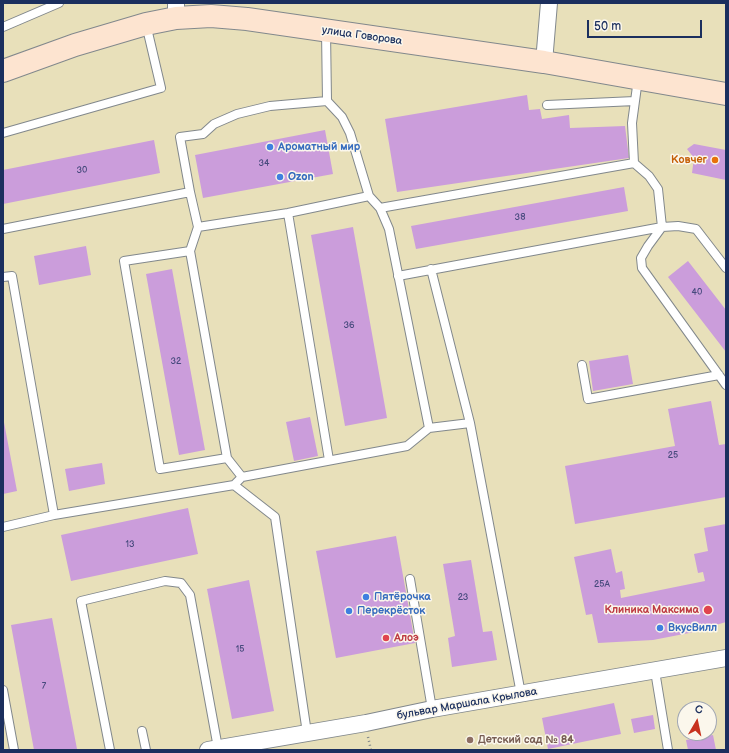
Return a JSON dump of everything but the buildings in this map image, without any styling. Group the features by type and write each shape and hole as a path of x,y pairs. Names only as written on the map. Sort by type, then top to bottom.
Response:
{"main road":[{"name":"улица Говорова","path":"3,70 75,45 146,24 176,10 211,16 247,18 544,62 726,94"}],"street":[{"path":"544,62 549,3"},
{"name":"бульвар Маршала Крылова","path":"213,749 726,658"}],"lane":[{"path":"3,27 59,3"},
{"path":"3,133 161,88 146,24"},
{"path":"326,30 327,101 342,117 350,133 368,196 380,208 389,229 429,428"},
{"path":"638,79 632,123 634,163 650,176 658,189 662,227 641,258 642,268 726,385"},
{"path":"242,477 227,458 190,251 198,227 180,137 202,134 214,124 237,114 270,106 327,101"},
{"path":"547,105 635,101"},
{"path":"380,208 634,163"},
{"path":"3,229 190,192"},
{"path":"198,227 288,213 368,196"},
{"path":"288,213 328,460"},
{"path":"398,276 662,227 678,226 696,229 726,268"},
{"path":"190,251 124,260 160,469 227,458"},
{"path":"430,270 470,423 521,694"},
{"path":"3,277 12,276 54,515"},
{"path":"582,365 588,399 719,375"},
{"path":"3,527 54,515 234,484 242,477 407,446 429,428 470,423"},
{"path":"234,484 275,517 307,733"},
{"path":"410,579 432,709"},
{"path":"110,750 81,601 165,581 181,583 190,595 213,749"},
{"path":"655,671 668,750"},
{"path":"3,690 14,750"},
{"path":"142,731 146,750"}],"place":[{"name":"Ароматный мир","path":"270,147"},
{"name":"Ковчег","path":"715,160"},
{"name":"Ozon","path":"280,177"},
{"name":"Пятёрочка","path":"366,597"},
{"name":"Клиника Максима","path":"708,610"},
{"name":"Перекрёсток","path":"349,611"},
{"name":"ВкусВилл","path":"660,628"},
{"name":"Алоэ","path":"386,638"},
{"name":"Детский сад № 84","path":"470,740"}]}
